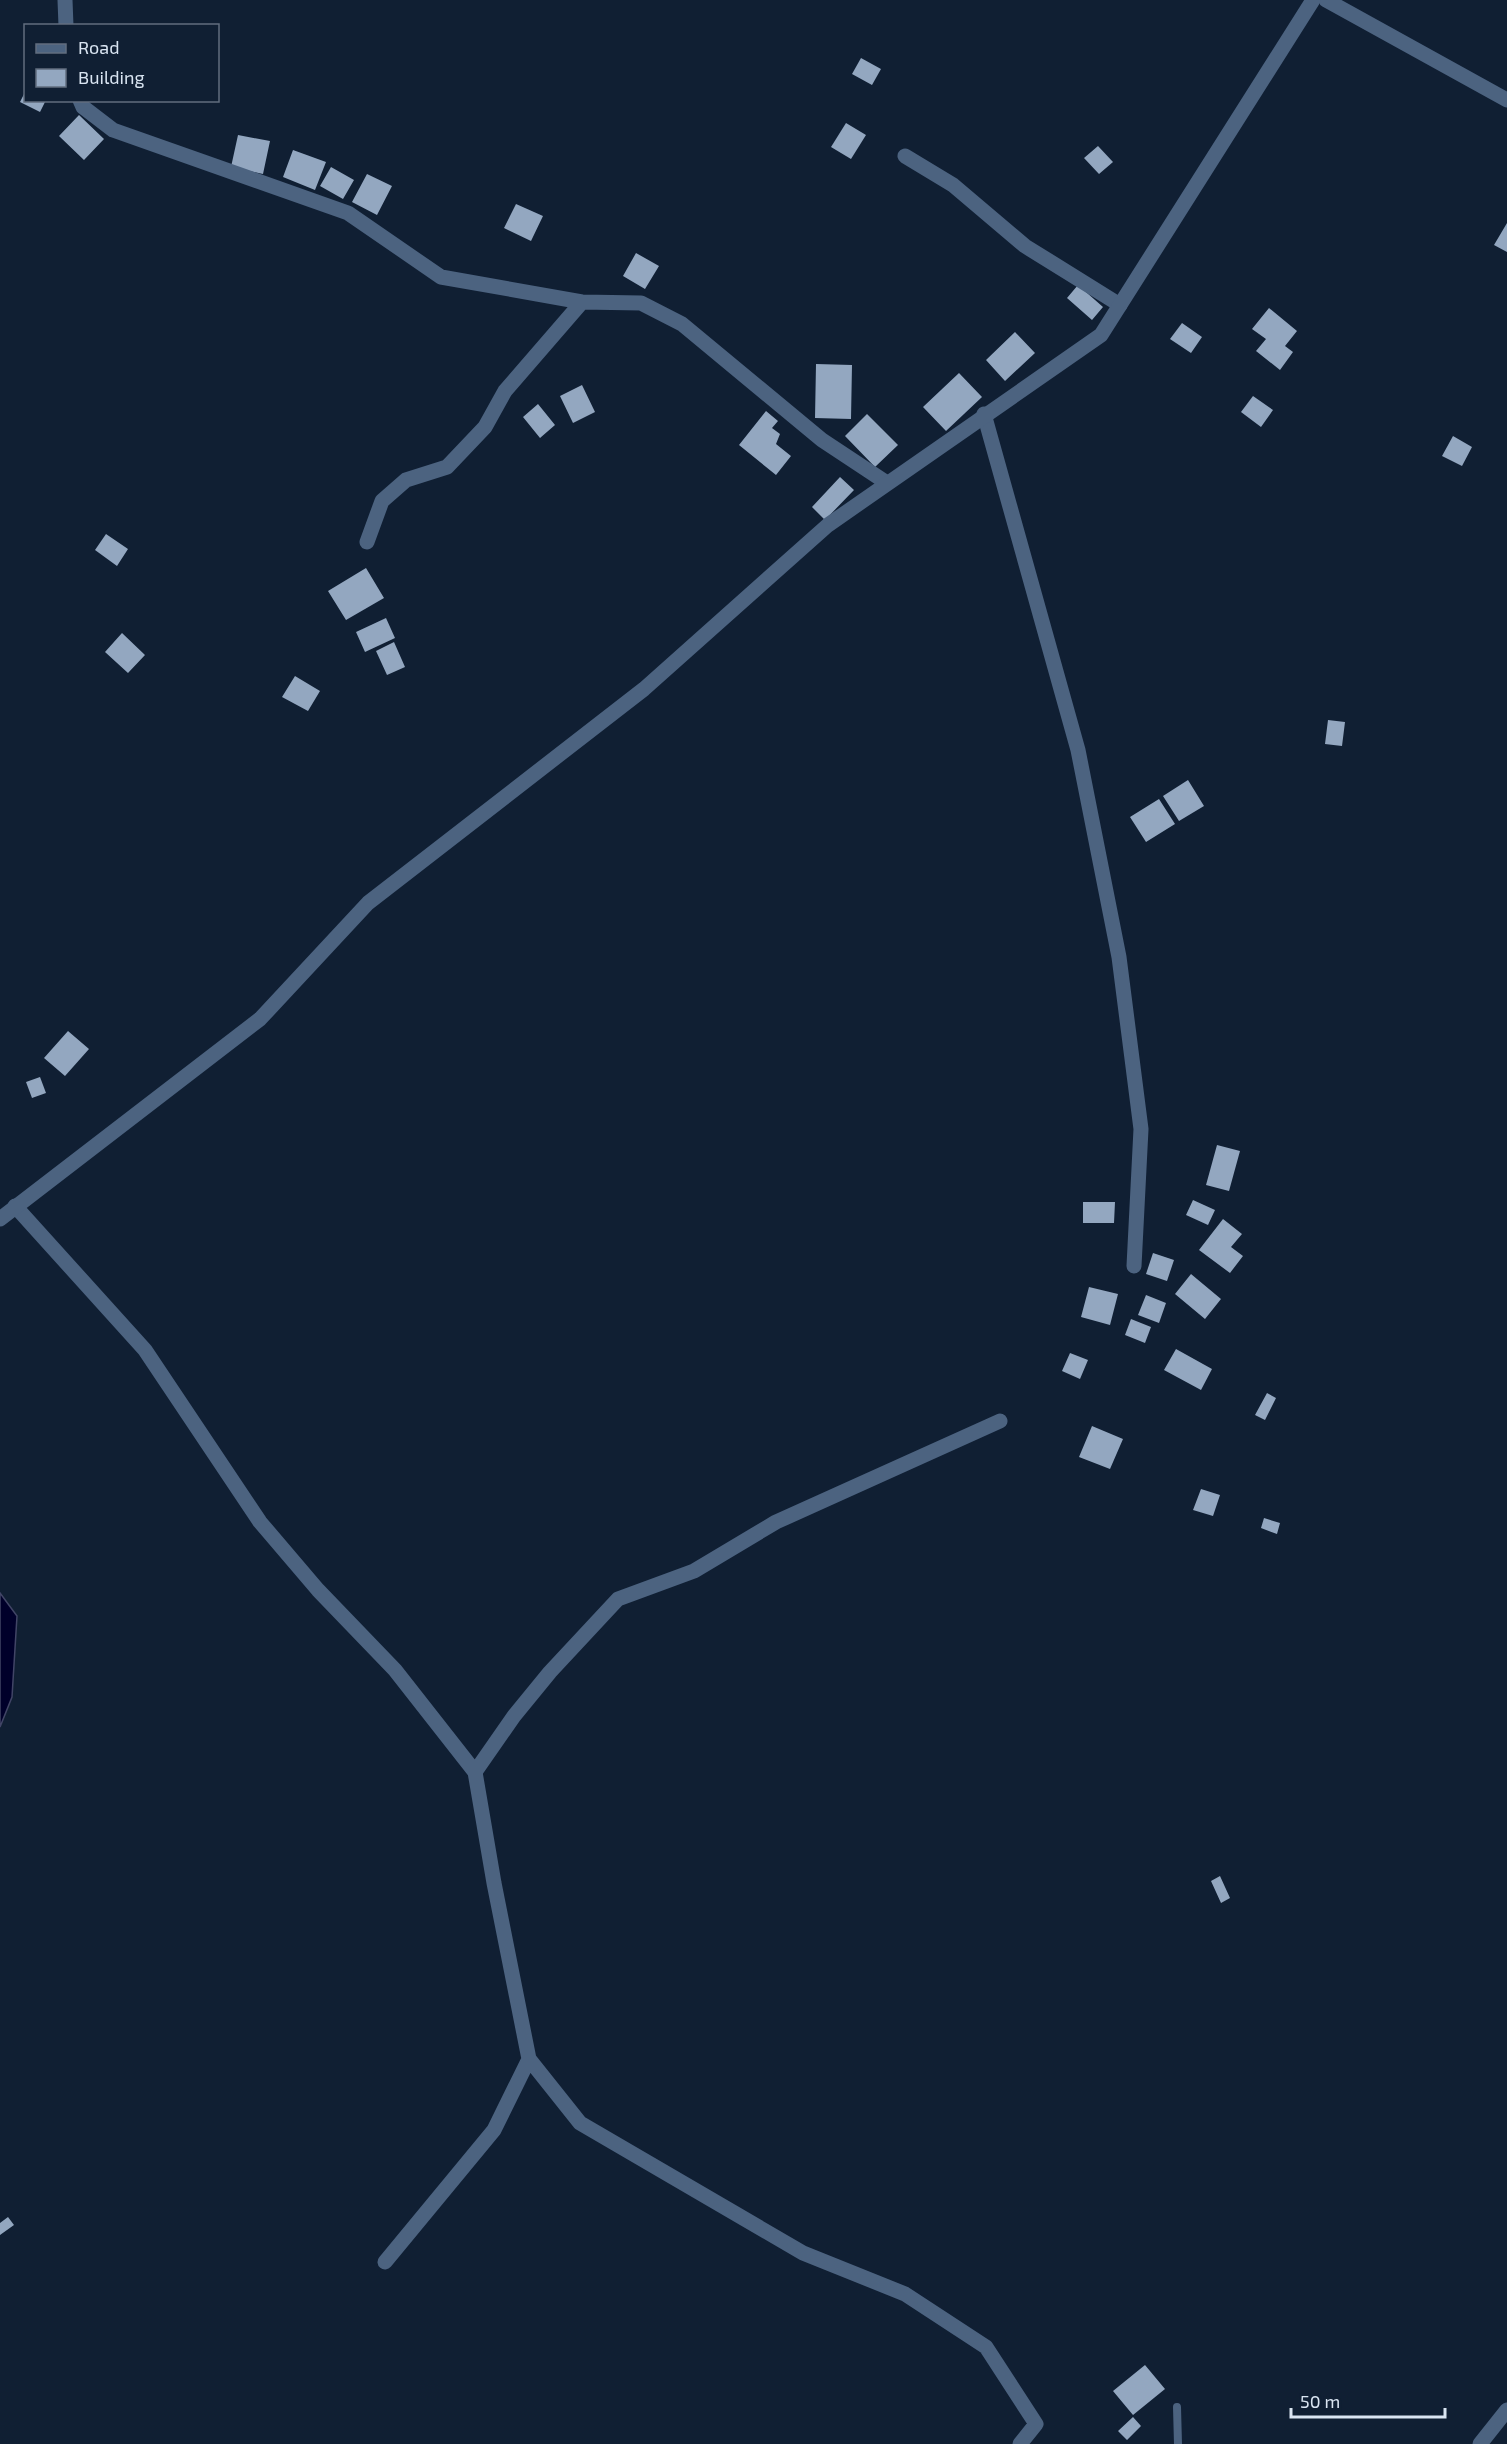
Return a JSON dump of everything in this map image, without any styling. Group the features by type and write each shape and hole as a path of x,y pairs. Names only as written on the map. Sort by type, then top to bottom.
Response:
{"street":[{"path":"65,0 66,24"},
{"path":"0,1219 260,1019 368,903 644,689 828,525 984,414 1101,335 1313,0"},
{"path":"1326,0 1507,100"},
{"path":"81,102 83,107 113,130 348,213 441,277 582,302 641,303 682,324 822,440 887,483"},
{"path":"905,156 953,184 1025,246 1120,305"},
{"path":"367,542 382,501 406,480 447,467 484,427 505,391 582,302"},
{"path":"984,414 1078,750 1119,957 1141,1129 1134,1266"},
{"path":"15,1206 53,1251 145,1350 260,1522 318,1590 395,1670 475,1772 494,1883 530,2059 580,2123 803,2253 905,2294 986,2347 1036,2424 1020,2444"},
{"path":"475,1772 514,1716 550,1672 618,1599 694,1570 776,1522 1000,1421"},
{"path":"385,2262 494,2130 530,2059"},
{"path":"1480,2444 1507,2409"}],"lane":[{"path":"1177,2407 1178,2444"}],"water":[{"path":"0,1593 17,1616 12,1697 0,1727"}],"building":[{"path":"861,58 881,69 872,85 852,74"},
{"path":"24,94 24,102 45,102 40,112 20,102"},
{"path":"79,115 104,139 84,160 59,136"},
{"path":"846,123 866,135 851,159 831,147"},
{"path":"238,135 270,141 263,174 231,167"},
{"path":"1098,146 1113,162 1099,174 1084,158"},
{"path":"293,150 326,162 315,190 283,177"},
{"path":"331,167 354,180 343,199 320,186"},
{"path":"367,174 392,186 377,215 352,202"},
{"path":"516,204 543,216 531,241 504,228"},
{"path":"1507,223 1507,252 1494,245"},
{"path":"636,253 659,266 645,289 623,276"},
{"path":"1078,285 1103,307 1092,320 1067,298"},
{"path":"1269,308 1297,331 1285,346 1293,352 1280,370 1256,351 1266,339 1252,329"},
{"path":"1182,323 1202,337 1191,353 1170,339"},
{"path":"1015,332 1035,353 1005,381 986,360"},
{"path":"816,364 852,365 851,419 815,418"},
{"path":"959,373 982,397 946,431 923,407"},
{"path":"582,385 595,412 573,423 560,396"},
{"path":"1253,396 1273,410 1261,427 1241,412"},
{"path":"538,404 555,425 540,438 523,417"},
{"path":"766,411 778,421 772,428 780,434 776,444 791,456 776,475 739,445"},
{"path":"867,414 898,445 875,467 845,436"},
{"path":"1453,436 1472,447 1462,466 1442,456"},
{"path":"840,477 854,490 825,520 812,507"},
{"path":"106,534 128,549 117,566 95,550"},
{"path":"366,568 384,598 346,620 328,591"},
{"path":"386,618 395,638 365,652 356,632"},
{"path":"122,633 145,655 128,673 105,652"},
{"path":"394,642 405,667 387,675 376,651"},
{"path":"295,676 320,691 308,711 282,697"},
{"path":"1328,720 1345,722 1342,746 1325,744"},
{"path":"1188,780 1204,806 1179,821 1163,796"},
{"path":"1159,799 1175,824 1146,842 1130,817"},
{"path":"68,1031 89,1049 65,1076 44,1058"},
{"path":"40,1077 46,1093 32,1098 26,1082"},
{"path":"1217,1145 1240,1151 1229,1191 1206,1185"},
{"path":"1193,1200 1215,1210 1208,1225 1186,1215"},
{"path":"1083,1202 1115,1202 1114,1223 1083,1223"},
{"path":"1223,1219 1242,1234 1231,1247 1243,1256 1230,1273 1199,1250"},
{"path":"1153,1253 1174,1260 1167,1281 1146,1274"},
{"path":"1191,1274 1221,1299 1205,1319 1175,1294"},
{"path":"1089,1287 1118,1294 1110,1325 1081,1317"},
{"path":"1146,1295 1166,1303 1159,1323 1138,1315"},
{"path":"1131,1319 1151,1327 1145,1343 1125,1335"},
{"path":"1176,1349 1212,1369 1201,1390 1164,1370"},
{"path":"1070,1353 1088,1360 1080,1379 1062,1371"},
{"path":"1267,1393 1276,1398 1265,1420 1255,1415"},
{"path":"1092,1426 1123,1439 1110,1469 1079,1457"},
{"path":"1201,1489 1220,1495 1213,1516 1193,1510"},
{"path":"1264,1518 1280,1523 1277,1534 1261,1528"},
{"path":"1220,1876 1230,1898 1221,1903 1211,1881"},
{"path":"8,2217 14,2225 0,2235 0,2223"},
{"path":"1145,2365 1165,2389 1133,2415 1113,2391"},
{"path":"1133,2417 1141,2426 1127,2440 1118,2431"}]}
